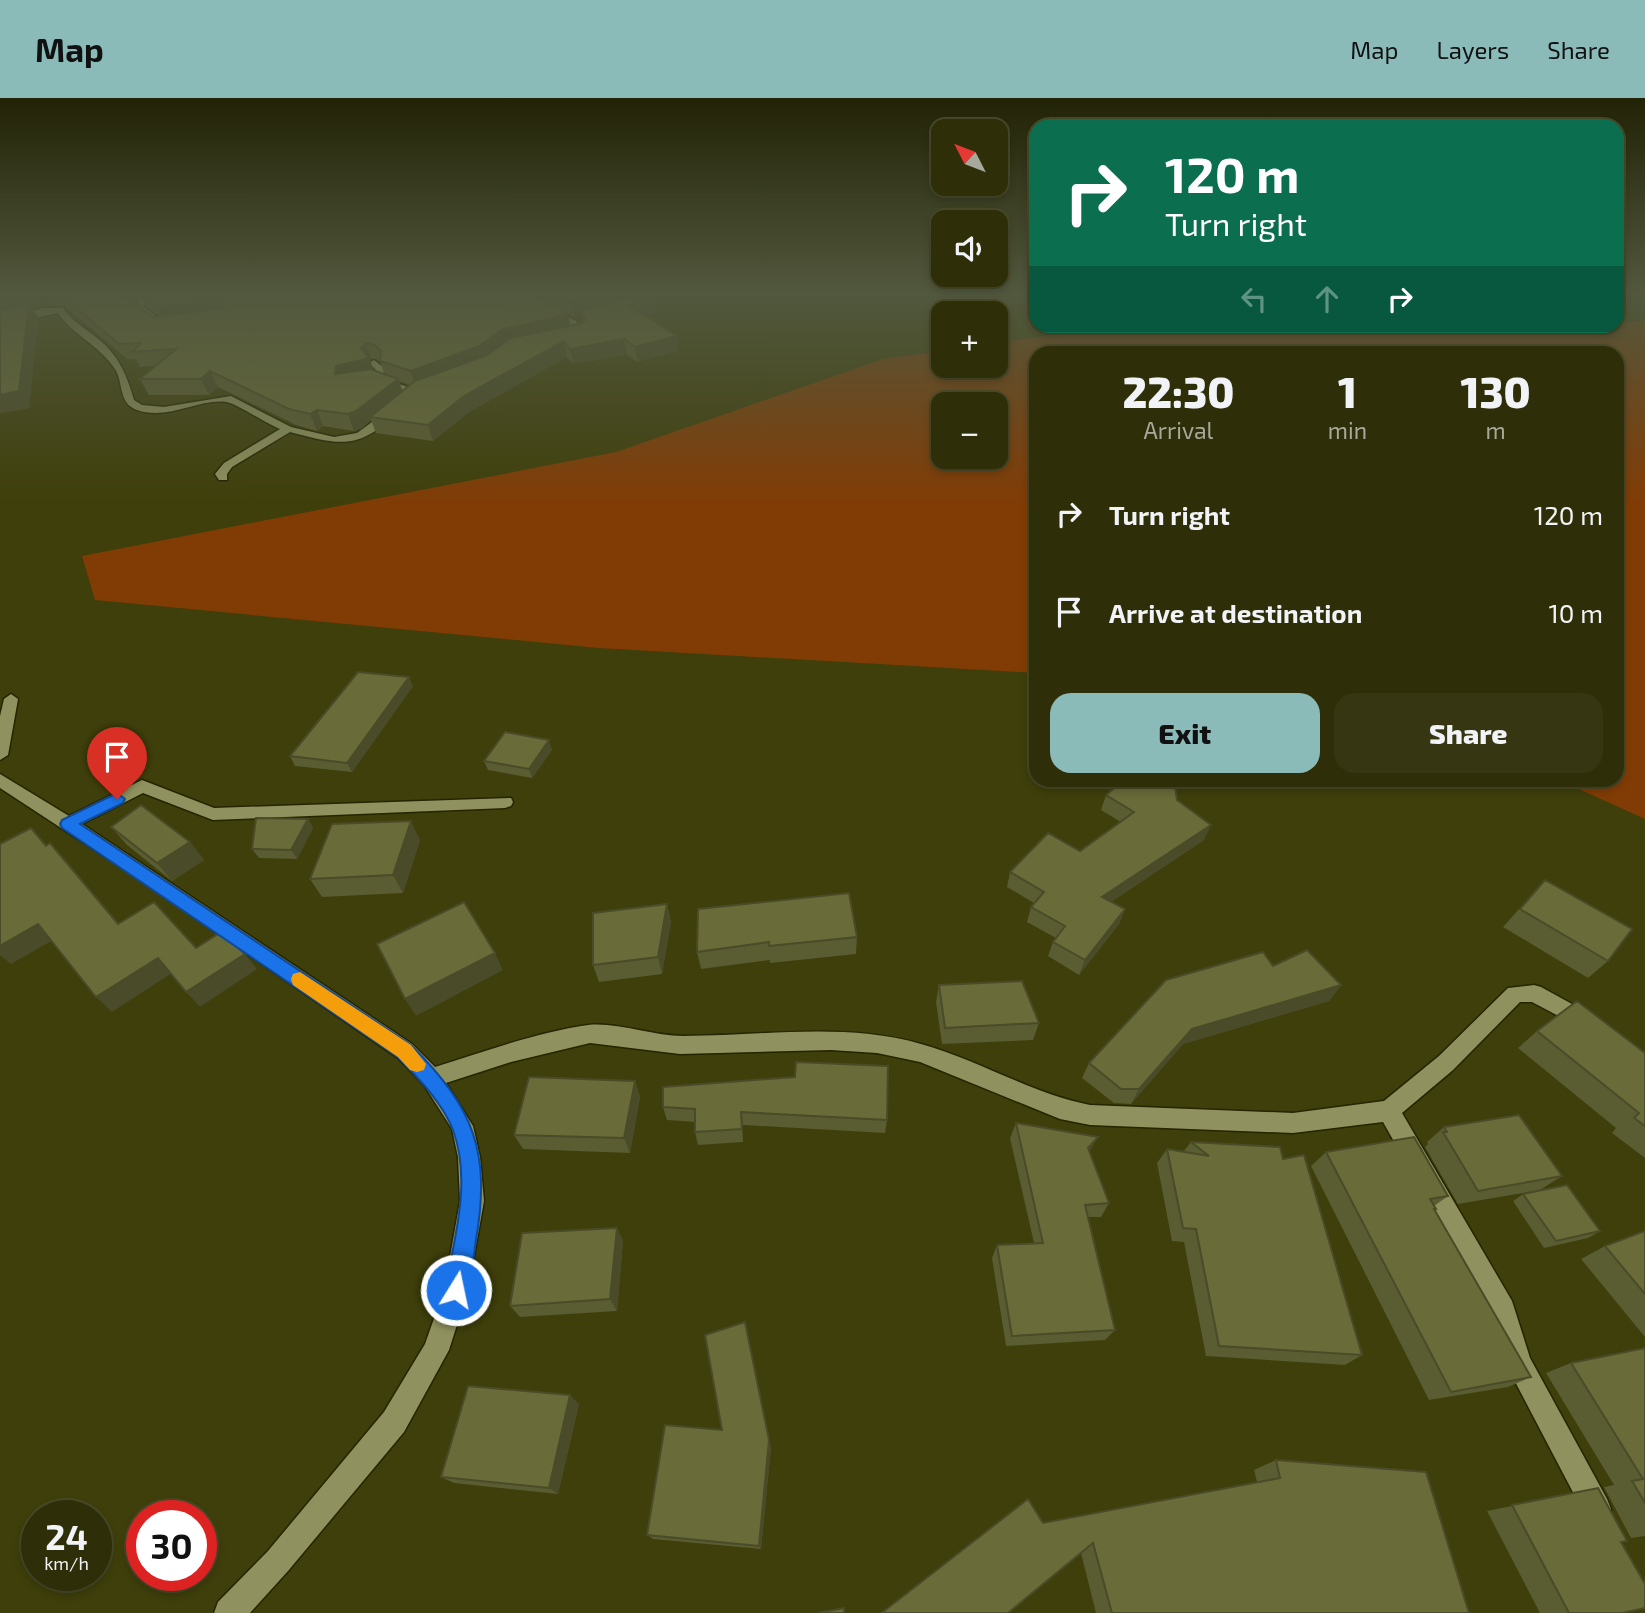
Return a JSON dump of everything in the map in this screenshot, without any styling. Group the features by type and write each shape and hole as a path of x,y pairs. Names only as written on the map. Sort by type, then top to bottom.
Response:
{"street":[{"path":"114,363 124,377 127,396 136,406 171,408 231,399 264,419 322,438 346,440 367,432 398,407"},
{"path":"374,363 382,370 377,379"},
{"path":"363,381 377,379 416,393"},
{"path":"407,400 428,388"},
{"path":"223,478 221,474 228,465 288,429"},
{"path":"0,755 11,699"},
{"path":"0,779 405,1051 431,1078 462,1126 469,1157 472,1201 456,1290 436,1350 394,1422 278,1561 229,1613"},
{"path":"68,824 142,786 213,814 505,802"},
{"path":"431,1078 590,1034 680,1045 831,1041 877,1044 921,1053 1060,1109 1090,1115 1293,1123 1389,1111 1446,1063 1515,994 1534,993 1600,1030"},
{"path":"1389,1111 1503,1310 1519,1363 1607,1528"}],"shaded area":[{"path":"872,363 931,363 931,378 1008,378 1008,363 1029,363 1029,673 599,648 95,600 82,556 616,452"},
{"path":"1624,363 1645,363 1645,819 1574,787 1624,787"}],"building":[{"path":"0,363 22,363 19,391 0,395"},
{"path":"160,363 350,363 336,366 335,374 370,369 398,379 356,411 348,414 317,410 310,414 289,409 210,371 201,379 140,379"},
{"path":"385,363 434,363 411,371"},
{"path":"466,363 525,363 464,396 428,425 370,417 415,381"},
{"path":"358,672 409,677 347,763 290,756"},
{"path":"505,732 549,740 529,769 484,761"},
{"path":"1116,787 1175,787 1177,800 1211,825 1102,897 1125,909 1085,960 1053,942 1065,926 1031,907 1044,892 1010,872 1048,833 1080,851 1134,812 1106,795"},
{"path":"141,805 190,842 157,863 111,827"},
{"path":"256,818 308,819 291,850 252,849"},
{"path":"411,821 393,875 310,879 332,824"},
{"path":"31,828 46,846 50,843 118,924 154,902 196,948 221,932 245,954 186,992 158,958 96,997 38,924 0,946 0,844"},
{"path":"1545,880 1632,929 1608,961 1520,909"},
{"path":"849,893 857,937 769,946 769,942 697,952 698,909"},
{"path":"464,902 495,953 405,999 377,944"},
{"path":"667,904 658,957 593,965 593,913"},
{"path":"1307,950 1341,985 1192,1029 1139,1089 1121,1089 1089,1063 1166,980 1263,952 1273,966"},
{"path":"1022,981 1039,1023 945,1028 939,985"},
{"path":"1577,1001 1645,1053 1645,1126 1634,1118 1639,1113 1537,1031"},
{"path":"796,1062 888,1066 887,1120 741,1112 742,1129 695,1132 695,1109 663,1107 663,1087 795,1077"},
{"path":"529,1077 635,1081 624,1138 514,1135"},
{"path":"1519,1115 1562,1176 1478,1191 1443,1132 1447,1132 1444,1127"},
{"path":"1016,1123 1098,1137 1088,1148 1109,1203 1085,1205 1115,1330 1012,1336 997,1245 1043,1243"},
{"path":"1414,1137 1448,1196 1430,1199 1434,1209 1531,1377 1451,1392 1326,1152"},
{"path":"1191,1142 1280,1147 1283,1159 1304,1155 1362,1355 1219,1346 1196,1229 1183,1228 1167,1149 1209,1156"},
{"path":"1567,1185 1600,1231 1556,1241 1523,1194"},
{"path":"617,1228 610,1299 510,1306 522,1233"},
{"path":"1645,1231 1645,1294 1605,1246"},
{"path":"745,1322 769,1440 759,1546 647,1535 665,1425 722,1430 705,1335"},
{"path":"1645,1348 1645,1503 1632,1481 1643,1479 1571,1363"},
{"path":"468,1386 570,1395 549,1488 441,1477"},
{"path":"1276,1460 1426,1472 1469,1613 1112,1613 1093,1543 1008,1613 884,1611 1028,1499 1043,1523 1280,1478"},
{"path":"1598,1488 1627,1541 1621,1542 1645,1584 1645,1608 1622,1613 1569,1613 1512,1505"},
{"path":"844,1608 844,1613 818,1613"}],"slow traffic":[{"path":"300,979 405,1051 417,1064"}],"route":[{"path":"117,799 68,824 405,1051 431,1078 462,1126 469,1157 472,1201 456,1290"}]}
